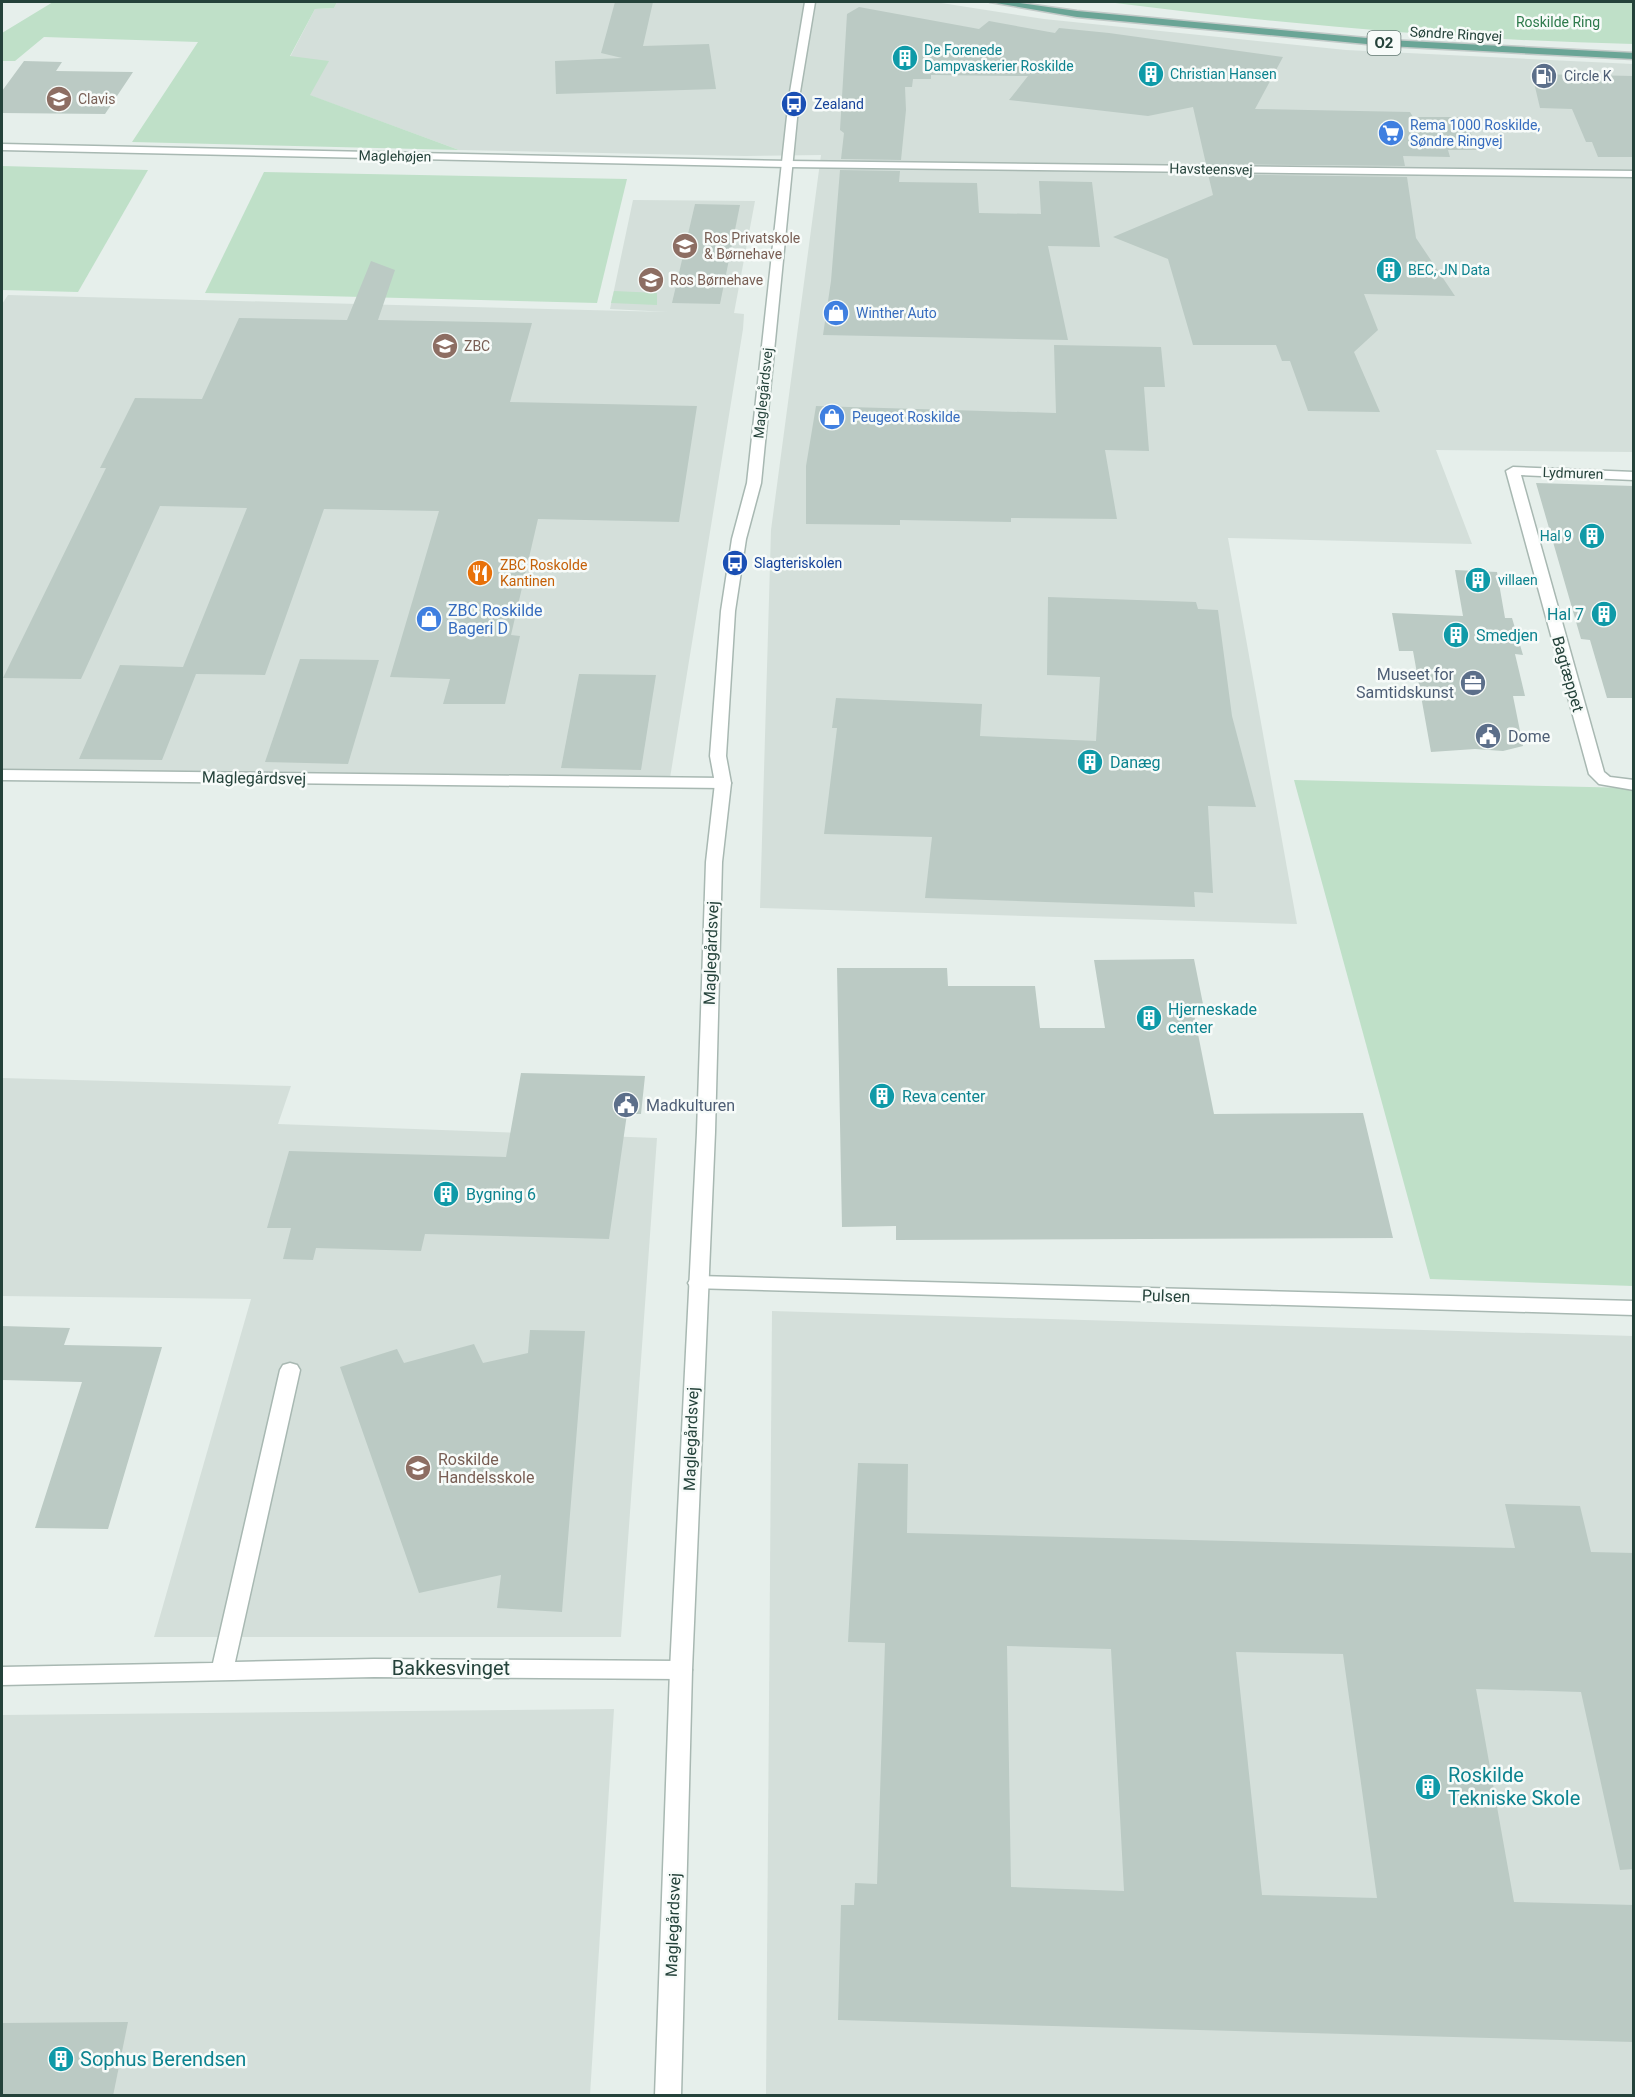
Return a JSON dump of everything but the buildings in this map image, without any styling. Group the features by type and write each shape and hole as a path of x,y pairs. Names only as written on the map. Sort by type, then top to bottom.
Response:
{"main road":[{"name":"Søndre Ringvej","path":"995,2 1077,14 1388,43 1634,56"},
{"name":"Søndre Ringvej","path":"1044,2 1135,18"}],"street":[{"name":"Maglegårdsvej","path":"668,2096 681,1670 706,1132 714,862 723,783 718,756 728,611 739,539 754,483 794,98 810,2"},
{"name":"Maglehøjen","path":"2,147 788,164"},
{"name":"Havsteensvej","path":"788,164 1634,174"},
{"name":"Lydmuren","path":"1513,471 1634,476"},
{"name":"Bagtæppet","path":"1513,471 1597,774 1605,781 1634,785"},
{"name":"Maglegårdsvej","path":"2,775 723,783"},
{"name":"Pulsen","path":"698,1283 1634,1308"},
{"path":"222,1671 290,1370"},
{"name":"Bakkesvinget","path":"2,1676 374,1668 681,1670"}],"shaded area":[{"path":"337,2 935,2 1044,19 1346,50 1633,64 1633,452 1436,450 1472,544 1228,538 1297,924 760,908 771,530 821,155 745,156 459,150 309,95 290,57 315,9 334,8"},
{"name":"ZBC","path":"633,200 755,201 734,313 744,314 743,329 670,778 2,772 2,304 8,295 668,312 610,309"},
{"name":"Roskilde Handelsskole","path":"2,1078 291,1086 278,1124 657,1138 621,1637 154,1637 251,1299 2,1296"},
{"name":"Roskilde Tekniske Skole","path":"772,1311 1633,1336 1633,2095 766,2096"},
{"path":"614,1709 590,2095 2,2095 2,1715"}],"green space":[{"path":"53,2 337,2 334,8 315,9 290,56 329,61 310,95 459,150 132,142 198,42 44,37 15,61 2,61 2,33"},
{"name":"Roskilde Ring","path":"1107,2 1633,2 1633,44 1501,39 1369,30"},
{"path":"2,166 148,170 78,292 2,290"},
{"path":"264,172 627,179 597,303 205,293"},
{"path":"614,291 657,293 657,305 611,303"},
{"path":"1294,780 1633,788 1633,1286 1430,1279"}],"place":[{"name":"De Forenede Dampvaskerier Roskilde","path":"905,58"},
{"name":"Christian Hansen","path":"1151,74"},
{"name":"Circle K","path":"1544,76"},
{"name":"Clavis","path":"59,99"},
{"name":"Zealand","path":"794,104"},
{"name":"Rema 1000 Roskilde, Søndre Ringvej","path":"1391,133"},
{"name":"Ros Privatskole & Børnehave","path":"685,246"},
{"name":"BEC, JN Data","path":"1389,270"},
{"name":"Ros Børnehave","path":"651,280"},
{"name":"Winther Auto","path":"836,313"},
{"name":"ZBC","path":"445,346"},
{"name":"Peugeot Roskilde","path":"832,417"},
{"name":"Hal 9","path":"1592,536"},
{"name":"Slagteriskolen","path":"735,563"},
{"name":"ZBC Roskolde Kantinen","path":"480,573"},
{"name":"villaen","path":"1478,580"},
{"name":"Hal 7","path":"1604,614"},
{"name":"ZBC Roskilde Bageri D","path":"429,619"},
{"name":"Smedjen","path":"1456,635"},
{"name":"Museet for Samtidskunst","path":"1473,683"},
{"name":"Dome","path":"1488,736"},
{"name":"Danæg","path":"1090,762"},
{"name":"Hjerneskade center","path":"1149,1018"},
{"name":"Reva center","path":"882,1096"},
{"name":"Madkulturen","path":"626,1105"},
{"name":"Bygning 6","path":"446,1194"},
{"name":"Roskilde Handelsskole","path":"418,1468"},
{"name":"Roskilde Tekniske Skole","path":"1428,1787"},
{"name":"Sophus Berendsen","path":"61,2059"}]}
